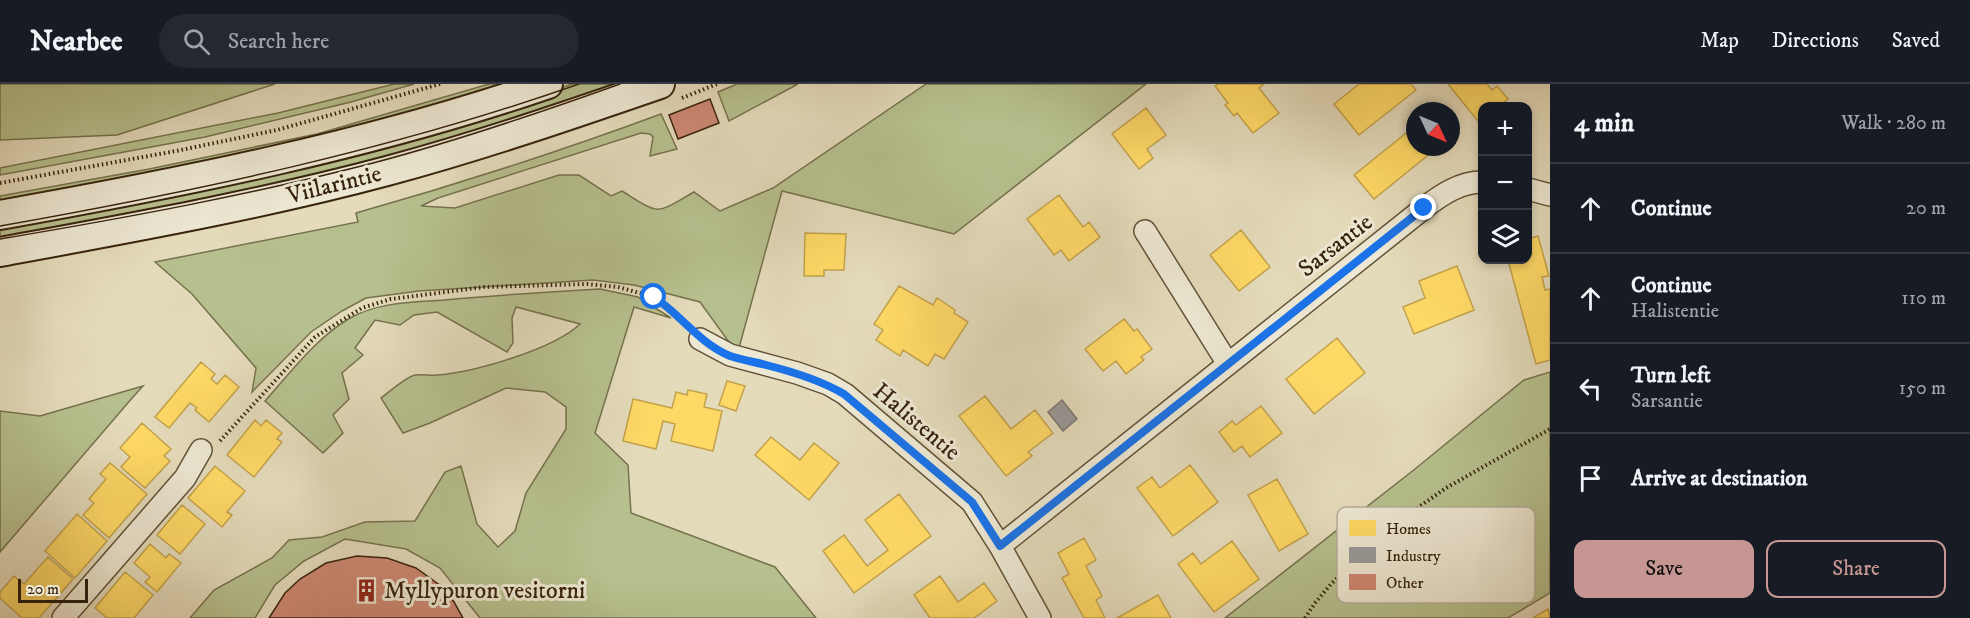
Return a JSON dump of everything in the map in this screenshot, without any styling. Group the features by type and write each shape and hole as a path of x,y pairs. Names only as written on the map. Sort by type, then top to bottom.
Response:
{"main road":[{"name":"Viilarintie","path":"0,215 202,177 311,152 411,127 548,84"},
{"name":"Viilarintie","path":"0,252 260,202 387,171 498,138 660,84"}],"street":[{"name":"Sarsantie","path":"1000,546 1424,208 1458,187 1478,184"},
{"path":"1532,190 1550,195"},
{"path":"1145,231 1228,364"},
{"name":"Halistentie","path":"700,339 730,356 797,373 828,384 844,394 972,502 1000,546 1040,618"},
{"path":"63,618 184,478 201,450"}],"path":[{"path":"0,183 277,130 440,84"},
{"path":"201,450 223,439 315,337 362,308 392,299 484,287 587,285 618,287 654,297 671,308 700,339"},
{"path":"1419,507 1446,488 1550,429"},
{"path":"1305,618 1337,578"}],"green space":[{"path":"0,84 275,84 117,135 0,140"},
{"path":"394,84 414,84 351,102 205,137 0,175 0,168 278,113"},
{"path":"489,84 523,84 412,118 0,207 0,196 149,169 317,134"},
{"path":"572,84 641,84 489,136 0,247 0,223 525,100"},
{"path":"737,84 798,84 729,121 718,92"},
{"path":"926,84 1146,84 954,234 782,191 739,348 731,345 700,302 634,285 593,280 419,291 366,298 342,311 311,332 252,392 256,368 192,294 155,262 358,222 356,213 510,166 661,114 677,149 650,156 653,137 650,134 641,133 438,198 421,206 455,208 559,175 579,175 611,196 622,191 651,208 664,208 694,192 720,211 773,188"},
{"path":"600,289 638,297 671,318 634,307 595,433 628,465 631,513 775,567 816,618 480,618 440,568 406,549 345,539 304,561 275,585 255,618 190,618 214,590 272,558 289,540 322,537 365,522 415,521 445,472 461,466 477,524 498,547 515,531 526,493 566,429 566,407 545,392 506,388 403,433 381,398 411,376 454,373 513,358 552,342 580,324 516,307 512,318 513,343 507,352 437,312 414,315 400,325 375,320 355,348 363,355 342,373 349,399 333,415 343,433 323,453 265,401 304,356 326,335 361,313 408,302"},
{"path":"1550,372 1550,593 1535,602 1535,507 1367,507 1524,380"},
{"path":"143,386 0,552 0,411 40,416"},
{"path":"1337,530 1337,603 1533,603 1508,618 1225,618"}],"building: Homes":[{"path":"1218,84 1264,84 1259,88 1279,113 1253,133 1237,113 1234,116 1225,105 1228,103 1215,86"},
{"path":"1359,84 1411,84 1416,90 1359,135 1334,104"},
{"path":"1448,84 1487,84 1492,90 1497,86 1508,99 1504,102 1478,102 1478,121"},
{"path":"1146,108 1166,135 1147,149 1153,158 1139,169 1112,134"},
{"path":"1406,133 1406,156 1427,156 1374,199 1354,175"},
{"path":"1059,195 1083,227 1089,222 1100,237 1069,261 1061,250 1054,255 1027,219"},
{"path":"1241,230 1270,267 1239,291 1210,255"},
{"path":"805,233 846,234 844,270 824,270 824,276 804,276"},
{"path":"1538,236 1549,276 1542,277 1545,290 1550,289 1550,360 1536,364 1509,264 1532,264 1532,238"},
{"path":"1457,266 1474,310 1414,334 1403,307 1425,298 1419,281"},
{"path":"899,286 933,305 937,298 968,322 944,359 935,354 928,366 903,350 900,356 876,340 883,330 874,324"},
{"path":"1124,319 1134,331 1137,329 1152,349 1141,357 1144,360 1126,374 1116,361 1103,371 1085,349"},
{"path":"1337,338 1365,373 1314,414 1286,379"},
{"path":"201,362 215,374 211,379 217,384 225,375 239,387 209,422 190,403 169,428 155,417"},
{"path":"727,381 745,386 736,411 719,405"},
{"path":"688,390 707,394 704,407 722,411 713,451 671,441 675,424 663,421 656,449 623,441 633,399 672,408 676,392 687,395"},
{"path":"985,396 1011,429 1035,410 1053,433 1028,452 1032,456 1006,476 959,416"},
{"path":"1261,406 1282,433 1250,457 1242,446 1234,452 1219,432 1232,421 1236,425"},
{"path":"255,420 261,426 266,420 282,433 277,439 282,442 254,477 227,455"},
{"path":"142,423 171,449 164,456 170,461 145,488 121,467 130,457 120,448"},
{"path":"771,437 800,460 814,443 839,463 809,500 755,455"},
{"path":"110,463 147,494 109,538 83,515 94,503 89,499 106,479 100,474"},
{"path":"1190,465 1218,502 1173,536 1137,488 1152,477 1160,488"},
{"path":"215,466 245,491 227,512 232,515 222,527 188,498"},
{"path":"1277,479 1308,534 1279,551 1248,495"},
{"path":"899,494 931,536 854,593 823,551 844,535 867,566 888,550 865,520"},
{"path":"182,505 205,524 180,554 157,535"},
{"path":"77,514 107,541 75,578 45,551"},
{"path":"1084,538 1096,560 1086,566 1102,596 1096,600 1105,618 1084,618 1062,578 1069,574 1058,553"},
{"path":"1232,541 1259,579 1214,612 1178,564 1193,553 1201,564"},
{"path":"150,544 166,558 169,554 181,563 157,592 145,582 150,577 134,563"},
{"path":"48,557 73,579 39,618 22,618 0,598 0,592 14,576 24,584"},
{"path":"125,572 153,595 134,618 107,618 95,608"},
{"path":"940,576 958,602 984,583 997,601 974,618 930,618 914,595"},
{"path":"1158,595 1171,618 1117,618"},
{"path":"1548,609 1550,618 1533,618"}],"building: Industry":[{"path":"1062,400 1077,419 1063,431 1048,412"}],"building: Other":[{"path":"710,99 719,123 678,139 669,115"},
{"name":"Myllypuron vesitorni","path":"357,556 387,558 416,568 441,586 463,618 269,618 285,593 300,579 326,563"}],"tram line":[{"path":"0,226 293,167 437,129 579,84"},
{"path":"0,239 187,205 327,175 467,136 620,84"}],"place":[{"name":"Myllypuron vesitorni","path":"366,590"}],"route":[{"path":"654,297 671,308 700,339 730,356 797,373 828,384 844,394 972,502 1000,546 1424,208"}]}
